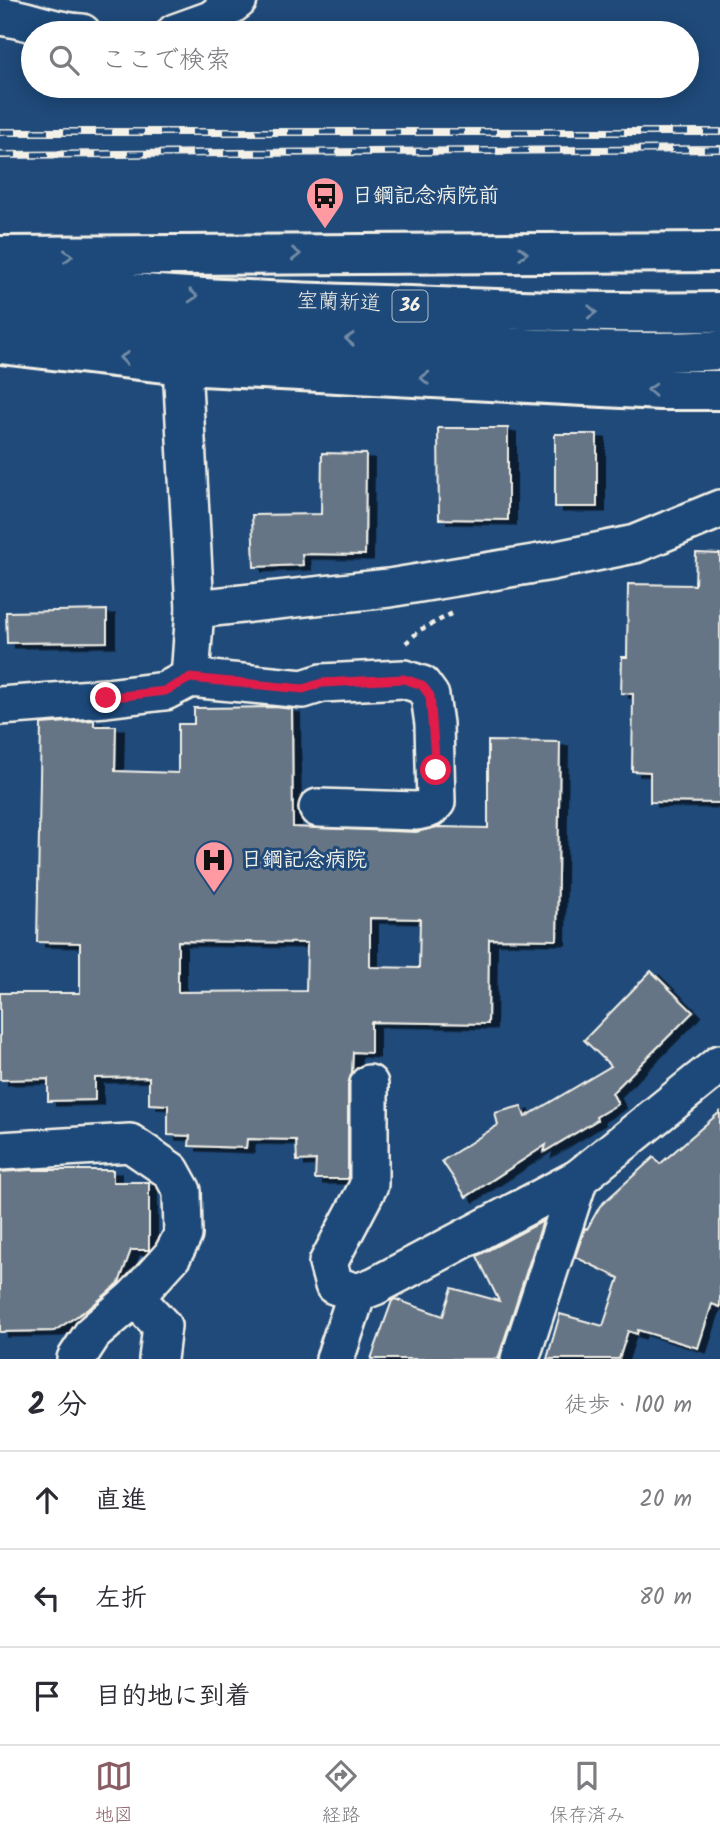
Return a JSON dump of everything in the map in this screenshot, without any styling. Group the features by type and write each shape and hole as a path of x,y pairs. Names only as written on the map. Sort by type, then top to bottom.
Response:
{"highway":[{"path":"0,256 720,252"},
{"name":"室蘭新道","path":"0,278 100,307 214,332 527,347 691,351 720,349"},
{"name":"室蘭新道","path":"0,315 100,307 336,303 642,314 720,312"},
{"path":"0,344 182,365 661,390 720,390"}],"street":[{"path":"208,21 238,0"},
{"path":"0,16 27,21"},
{"path":"182,365 195,609 190,678"},
{"path":"195,609 389,588 552,561 635,544 720,509"},
{"path":"0,706 165,691 190,678 303,689 322,683 404,679 422,685 430,696 434,724 436,802 430,808 417,811 318,808"},
{"path":"369,1084 369,1185 328,1263 334,1285 357,1293 387,1280 579,1178 720,1064"},
{"path":"0,1152 130,1143 171,1171 182,1191 183,1235 172,1256 135,1297 93,1333 76,1359"},
{"path":"520,1359 579,1178"},
{"path":"335,1359 357,1293"},
{"path":"135,1297 162,1326 159,1359"}],"building":[{"path":"438,428 508,428 508,520 439,519"},
{"path":"555,434 597,434 597,507 555,507"},
{"path":"322,453 366,454 365,555 302,554 303,565 254,567 252,515 321,514"},
{"path":"696,553 720,554 720,803 650,802 650,772 632,771 633,694 621,693 622,657 627,657 628,584 695,585"},
{"path":"107,610 107,642 7,643 6,612"},
{"path":"194,708 292,709 293,827 416,832 437,827 488,828 488,741 560,742 557,940 489,939 488,1024 371,1022 371,1053 353,1052 348,1084 348,1179 315,1179 316,1160 297,1161 296,1140 247,1139 246,1148 189,1146 190,1136 168,1135 168,1105 149,1104 149,1077 95,1078 95,1100 48,1101 48,1079 0,1080 0,993 80,993 80,943 37,942 41,724 94,720 94,726 116,726 115,771 178,773 178,724 194,724","holes":["370,918 420,919 419,968 370,967","178,941 307,943 306,991 178,992"]},
{"path":"651,971 693,1012 612,1093 618,1104 596,1117 597,1120 544,1152 546,1145 466,1197 442,1161 498,1125 495,1113 521,1106 525,1117 611,1066 584,1040"},
{"path":"720,1112 720,1307 712,1304 698,1348 638,1330 637,1334 628,1331 619,1359 547,1359 560,1314 603,1326 619,1278 575,1257 585,1228 587,1229 600,1206 654,1157 660,1164"},
{"path":"113,1170 113,1182 149,1182 149,1250 131,1250 119,1283 91,1307 54,1331 0,1332 0,1172"},
{"path":"543,1221 498,1359 371,1359 395,1299 443,1316 452,1288 499,1301 477,1256"}],"railway":[{"path":"0,132 720,132"},
{"path":"0,155 720,149"}],"place":[{"name":"日鋼記念病院前","path":"325,230"},
{"name":"日鋼記念病院","path":"214,894"}],"route":[{"path":"106,698 165,691 190,678 303,689 322,683 404,679 422,685 430,696 436,770"}]}
